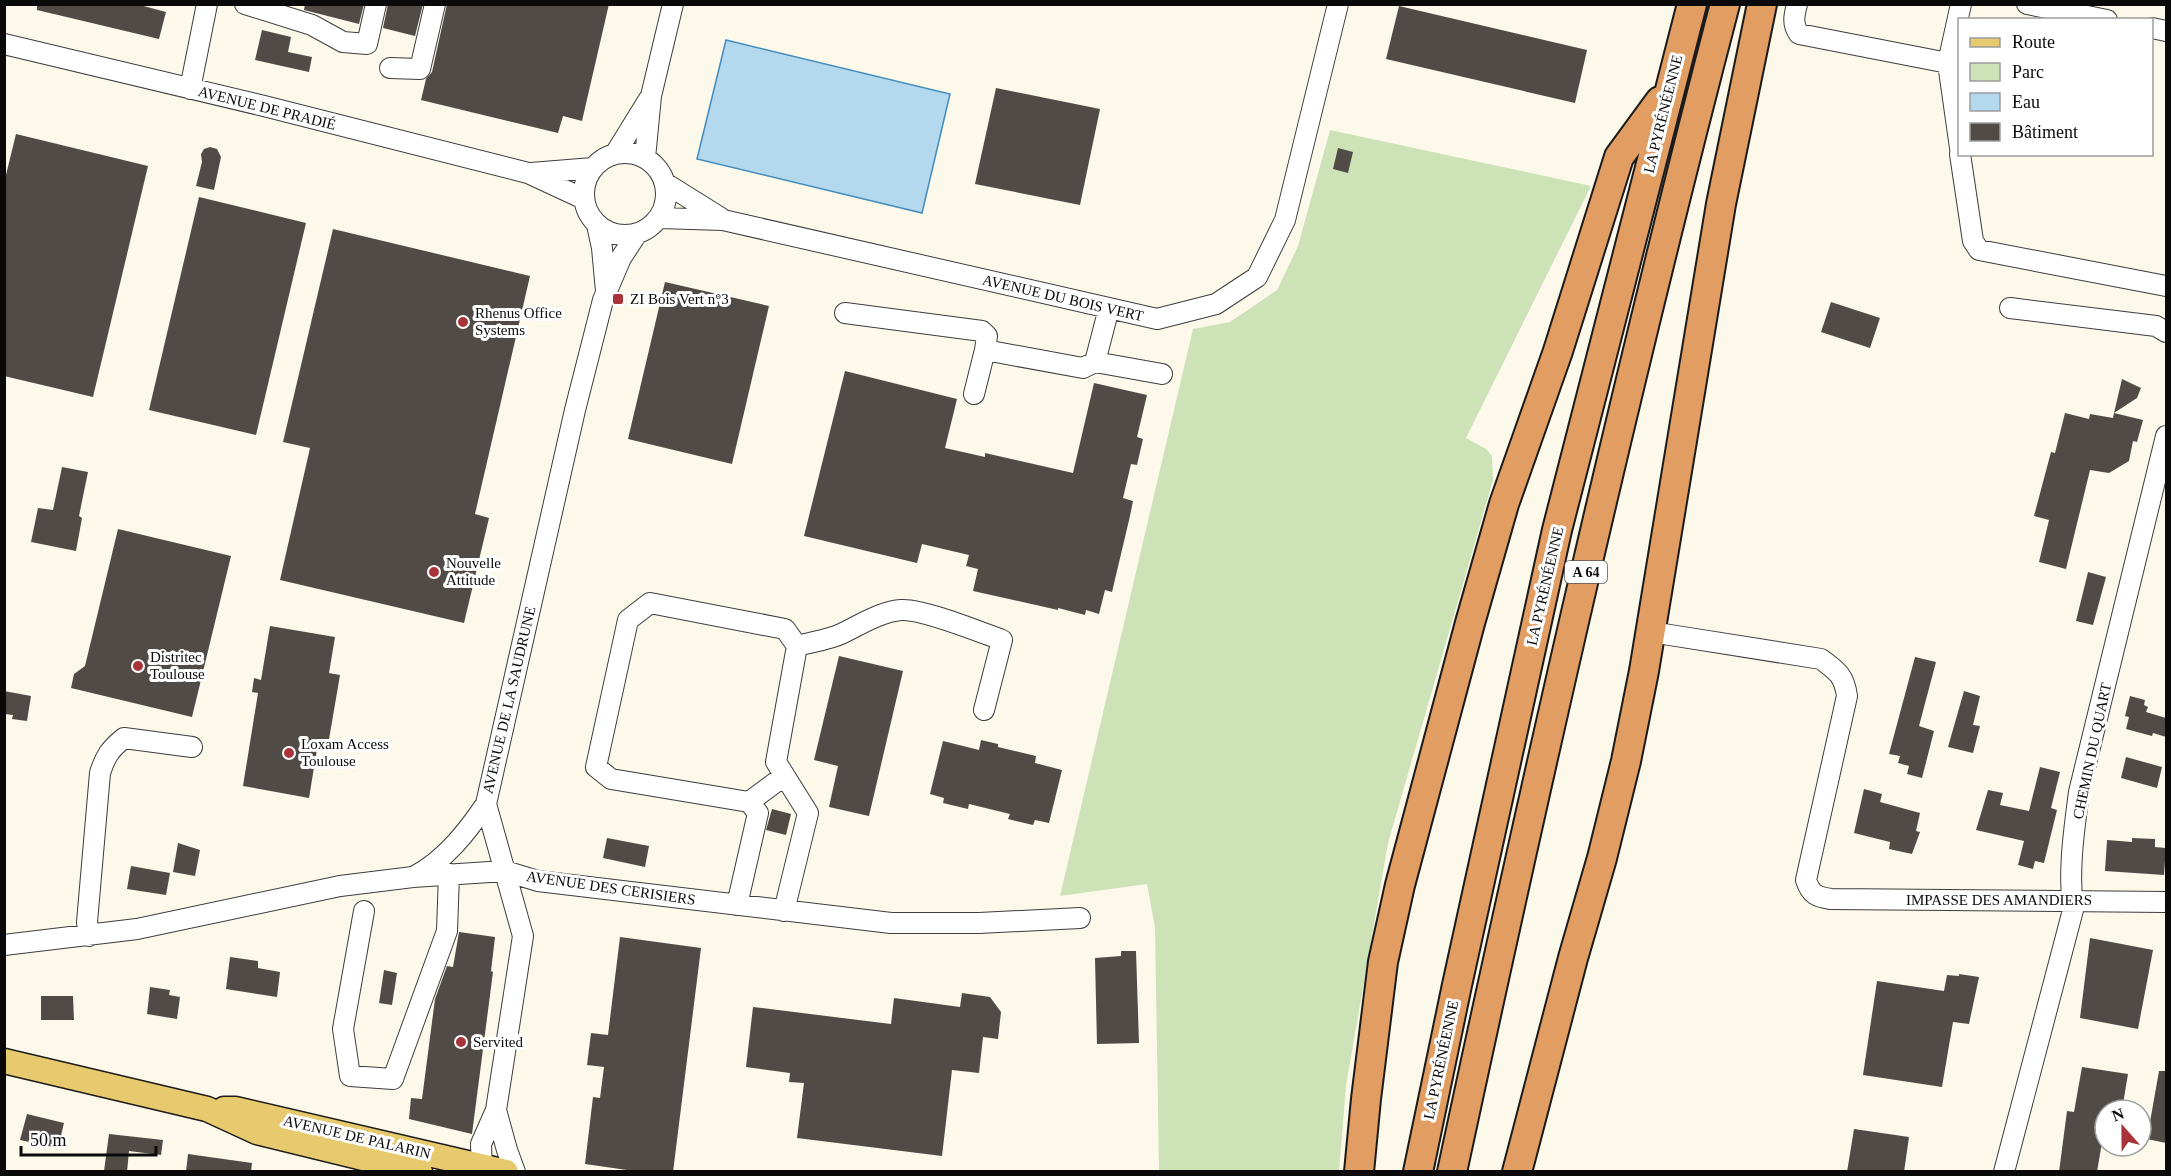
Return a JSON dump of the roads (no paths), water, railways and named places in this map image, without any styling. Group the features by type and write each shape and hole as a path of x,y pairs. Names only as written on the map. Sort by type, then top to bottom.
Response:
{"highway":[{"name":"LA PYRÉNÉENNE","path":"1418,1172 1557,530 1692,4"},
{"name":"A 64","path":"1452,1172 1490,993 1594,536 1725,4"},
{"path":"1517,1172 1626,761 1651,632 1721,204 1762,4"},
{"path":"1359,1172 1383,962 1400,885 1473,612 1504,504 1558,351 1619,157 1669,90"}],"main road":[{"name":"AVENUE DE PALARIN","path":"4,1061 207,1109 257,1132 420,1172"},
{"name":"AVENUE DE PALARIN","path":"207,1109 235,1109 490,1164"}],"street":[{"path":"190,89 207,4"},
{"path":"245,4 312,25 343,42 367,44 376,4"},
{"path":"390,68 420,69 435,4"},
{"path":"645,158 651,96 673,4"},
{"name":"AVENUE DU BOIS VERT","path":"660,218 723,220 1157,319 1216,304 1257,277 1285,220 1338,4"},
{"path":"1797,4 1794,27 1799,34 1948,63"},
{"path":"1958,140 1948,63 1961,4"},
{"path":"2027,4 2097,18"},
{"name":"AVENUE DE PRADIÉ","path":"4,44 528,173 584,199"},
{"path":"615,154 651,96"},
{"path":"615,154 636,154 645,158 661,173 665,183 666,201 660,218 645,231 636,235 622,236 609,233 597,225 586,209 584,188 593,168 603,159 615,154"},
{"path":"1960,156 1973,241 1979,250 2166,286"},
{"name":"AVENUE DE PRADIÉ","path":"528,173 593,168"},
{"name":"AVENUE DU BOIS VERT","path":"665,183 723,220"},
{"name":"AVENUE DE LA SAUDRUNE","path":"597,225 602,248 606,291"},
{"name":"AVENUE DE LA SAUDRUNE","path":"490,1164 523,936 486,804 575,410 606,291 621,258 636,235"},
{"path":"1095,362 1109,308"},
{"path":"2010,308 2156,326 2166,332"},
{"path":"845,313 982,331 987,336 974,394"},
{"path":"984,350 1083,369 1095,362 1162,374"},
{"name":"CHEMIN DU QUART","path":"2004,1172 2073,910 2073,842 2079,792 2166,436"},
{"path":"737,905 758,813 749,802 611,779 596,767 628,620 650,603 784,629 797,646 776,762 807,813 784,910"},
{"path":"797,646 839,635 871,619 902,610 957,624 1002,640 984,710"},
{"name":"IMPASSE DES AMANDIERS","path":"1651,632 1821,658 1837,671 1845,682 1847,696 1806,880 1809,890 1816,897 2166,902"},
{"path":"88,936 87,922 100,774 111,748 123,738 192,747"},
{"path":"749,802 784,776"},
{"path":"413,877 430,868 455,844 486,804"},
{"name":"AVENUE DES CERISIERS","path":"4,945 137,929 340,886 413,877 505,871 538,881 891,923 979,923 1080,918"},
{"path":"364,911 343,1029 350,1076 393,1079 447,931 449,874"}],"water":[{"path":"726,40 950,94 922,213 697,159"}],"place":[{"name":"ZI Bois Vert n°3","path":"618,299"},
{"name":"Rhenus Office Systems","path":"463,322"},
{"name":"Nouvelle Attitude","path":"434,572"},
{"name":"Distritec Toulouse","path":"138,666"},
{"name":"Loxam Access Toulouse","path":"289,753"},
{"name":"Servited","path":"461,1042"}]}
